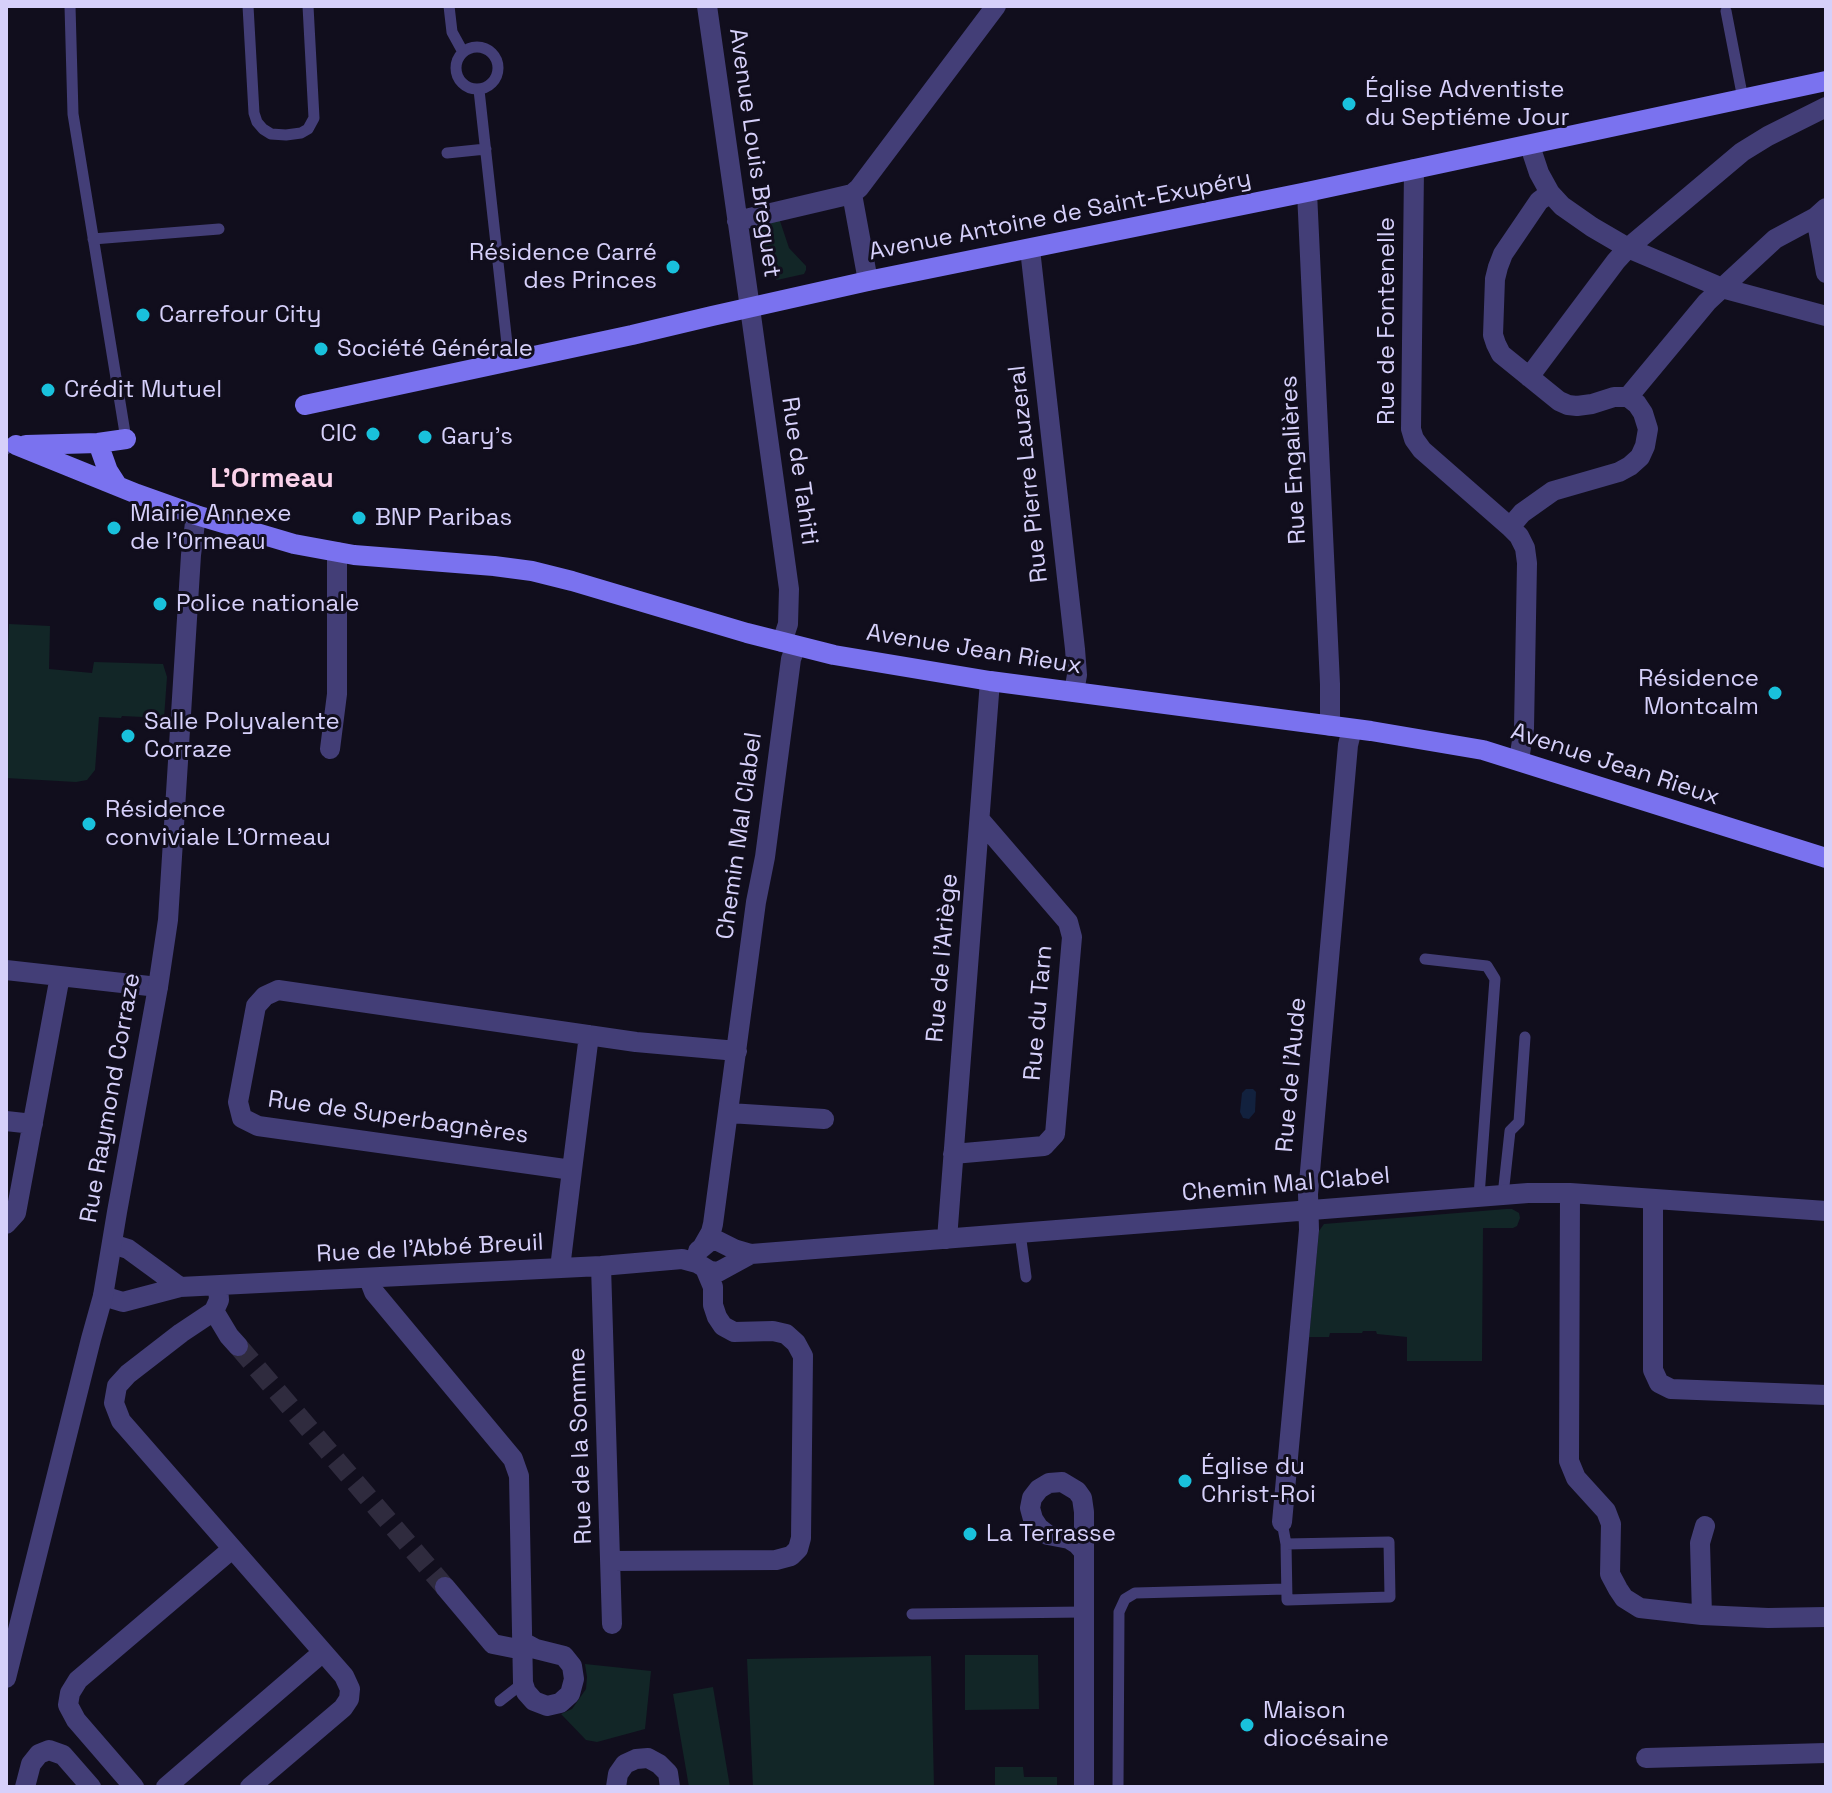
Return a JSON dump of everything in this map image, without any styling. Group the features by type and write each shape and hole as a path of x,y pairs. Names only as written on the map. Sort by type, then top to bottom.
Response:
{"main road":[{"name":"Avenue Antoine de Saint-Exupéry","path":"305,405 868,281 1530,146 1743,99 1825,88"},
{"path":"9,445 98,443 126,439"},
{"path":"98,443 108,471 117,485"},
{"name":"Avenue Jean Rieux","path":"9,445 196,515 294,544 337,552 532,571 834,655 990,681 1352,729 1483,750 1826,858"}],"street":[{"name":"Avenue Louis Breguet","path":"707,6 750,308"},
{"path":"737,221 852,194 864,183 996,6"},
{"path":"1529,377 1628,248 1742,152 1826,107"},
{"path":"1530,146 1539,173 1550,193 1562,206 1628,248 1722,288 1826,316"},
{"name":"Rue de Fontenelle","path":"1414,169 1411,429 1422,450 1510,527 1525,548 1524,728 1519,760"},
{"name":"Rue Engalières","path":"1307,192 1330,668 1330,726"},
{"path":"1510,527 1522,513 1553,491 1630,466 1640,457 1648,429 1643,413 1628,397 1614,397 1577,406 1559,401 1501,354 1496,344 1493,335 1495,279 1503,254 1539,201 1550,193"},
{"path":"852,194 868,281"},
{"path":"1628,397 1707,302 1775,239 1821,212 1826,273"},
{"name":"Rue Pierre Lauzeral","path":"1030,249 1075,649 1077,675 1074,692"},
{"name":"Rue de Tahiti","path":"750,308 789,589 789,644"},
{"name":"Rue Raymond Corraze","path":"6,1678 103,1296 158,987 168,920 196,515"},
{"path":"330,749 337,694 337,552"},
{"name":"Chemin Mal Clabel","path":"789,644 791,659 765,857 756,902 711,1232 714,1260 751,1254 1479,1196 1570,1193 1826,1211"},
{"name":"Rue de l'Ariège","path":"947,1239 990,681"},
{"name":"Rue de l'Aude","path":"1282,1522 1308,1245 1308,1194 1352,729"},
{"name":"Rue du Tarn","path":"953,1154 1044,1146 1055,1134 1072,937 1068,922 981,821"},
{"path":"6,970 158,987"},
{"path":"6,1224 16,1213 60,976"},
{"name":"Rue de Superbagnères","path":"572,1170 258,1126 242,1118 238,1102 256,1006 265,996 278,990 636,1042 737,1051"},
{"path":"560,1268 589,1035"},
{"path":"729,1113 824,1119"},
{"path":"6,1121 33,1124"},
{"path":"1570,1193 1569,1461 1576,1478 1606,1511 1611,1524 1610,1574 1624,1598 1640,1608 1702,1615 1826,1617"},
{"path":"1653,1200 1653,1370 1659,1383 1671,1389 1826,1395"},
{"path":"112,1244 128,1249 180,1287"},
{"name":"Rue de l'Abbé Breuil","path":"103,1296 123,1302 180,1287 369,1279 682,1259 714,1260"},
{"path":"611,1561 776,1560 791,1556 798,1549 801,1538 803,1356 796,1343 786,1334 773,1331 734,1332 723,1326 713,1305 714,1260"},
{"name":"Rue de la Somme","path":"601,1266 612,1624"},
{"path":"369,1279 374,1292 513,1459 519,1476 523,1646 523,1683 534,1701 547,1706 560,1703 570,1694 574,1679 572,1666 564,1656 523,1646 493,1644 445,1587"},
{"path":"218,1286 219,1300 214,1311 128,1374 117,1386 114,1403 121,1421 344,1676 350,1689 349,1699 343,1708 250,1787"},
{"path":"214,1311 238,1346"},
{"path":"1702,1615 1700,1543 1705,1526"},
{"path":"134,1787 76,1720 68,1705 70,1693 78,1680 232,1549"},
{"path":"1084,1552 1084,1787"},
{"path":"166,1787 323,1652"},
{"path":"25,1787 31,1764 39,1754 49,1750 63,1755 91,1787"},
{"path":"1646,1758 1826,1753"},
{"path":"616,1787 618,1774 625,1764 648,1758 668,1773 670,1787"}],"lane":[{"path":"70,6 73,114 126,439"},
{"path":"248,6 254,113 263,129 271,134 286,135 308,129 314,118 308,6"},
{"path":"449,6 452,32 463,52"},
{"path":"1726,11 1743,99"},
{"path":"474,47 486,49 494,55 498,65 498,74 491,85 479,90 468,88 460,81 456,71 457,61 463,52 474,47"},
{"path":"479,90 509,362"},
{"path":"447,153 486,149"},
{"path":"93,239 219,229"},
{"path":"1425,959 1487,966 1495,979 1479,1196"},
{"path":"1503,1195 1510,1131 1519,1122 1525,1037"},
{"path":"1020,1233 1026,1277"},
{"path":"1282,1522 1286,1544 1287,1600 1390,1597 1389,1542 1286,1544"},
{"path":"1118,1787 1119,1612 1125,1599 1135,1593 1286,1589"},
{"path":"912,1614 1084,1612"},
{"path":"500,1701 523,1683"}],"green space":[{"path":"779,218 789,248 806,266 806,270 804,274 777,280 766,270 755,223"},
{"path":"9,624 50,626 49,669 92,673 94,662 163,664 167,677 164,718 99,717 95,770 87,780 6,778"},
{"path":"1512,1209 1519,1213 1517,1226 1483,1228 1482,1361 1407,1361 1407,1337 1377,1334 1376,1331 1309,1337 1319,1231 1324,1224"},
{"path":"965,1655 1038,1655 1039,1709 965,1710"},
{"path":"931,1656 934,1787 753,1787 747,1659"},
{"path":"585,1664 651,1671 645,1729 597,1742 586,1740 561,1714 572,1709 586,1689"},
{"path":"713,1687 730,1787 689,1787 673,1694"},
{"path":"995,1767 1023,1767 1024,1777 1057,1777 1057,1787 995,1787"}],"water":[{"path":"1246,1089 1256,1092 1255,1112 1249,1119 1243,1118 1240,1112 1242,1093"}],"tunnel":[{"path":"238,1346 445,1587"}],"place":[{"name":"Église Adventiste du Septiéme Jour","path":"1349,104"},
{"name":"Résidence Carré des Princes","path":"673,267"},
{"name":"Carrefour City","path":"143,315"},
{"name":"Société Générale","path":"321,349"},
{"name":"Crédit Mutuel","path":"48,390"},
{"name":"CIC","path":"373,434"},
{"name":"Gary's","path":"425,437"},
{"name":"BNP Paribas","path":"359,518"},
{"name":"Mairie Annexe de l'Ormeau","path":"114,528"},
{"name":"Police nationale","path":"160,604"},
{"name":"Résidence Montcalm","path":"1775,693"},
{"name":"Salle Polyvalente Corraze","path":"128,736"},
{"name":"Résidence conviviale L’Ormeau","path":"89,824"},
{"name":"Église du Christ-Roi","path":"1185,1481"},
{"name":"La Terrasse","path":"970,1534"},
{"name":"Maison diocésaine","path":"1247,1725"}],"district":[{"name":"L'Ormeau","path":"272,479"}]}
